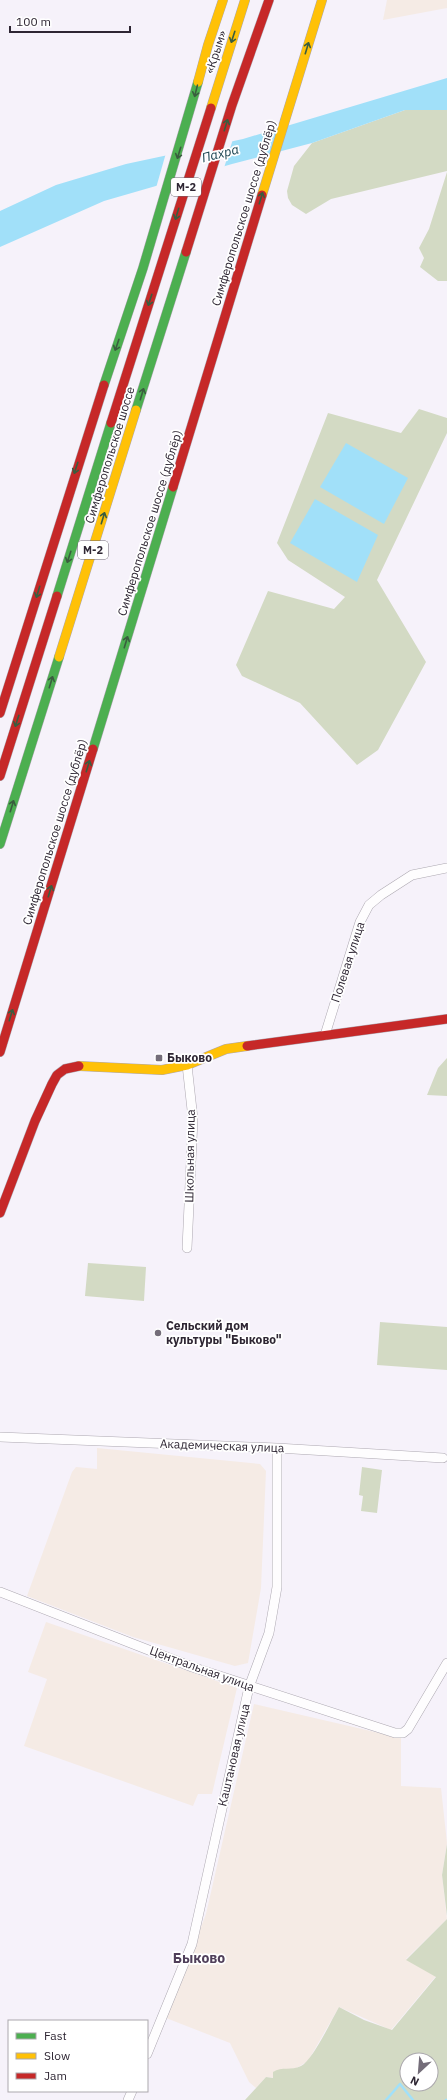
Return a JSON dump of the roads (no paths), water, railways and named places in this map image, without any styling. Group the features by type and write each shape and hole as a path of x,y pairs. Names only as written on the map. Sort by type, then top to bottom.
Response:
{"main road":[{"path":"0,713 96,408 143,268 190,115 208,45 223,0"},
{"name":"«Крым»","path":"162,263 245,0"},
{"name":"Симферопольское шоссе","path":"0,844 232,105 269,0"},
{"name":"Симферопольское шоссе (дублёр)","path":"0,1052 322,0"},
{"name":"Симферопольское шоссе","path":"0,776 162,263"},
{"path":"0,1213 46,1096 57,1075 65,1069 77,1066 162,1070 187,1065 226,1049 447,1019"}],"street":[{"name":"Полевая улица","path":"325,1036 360,922 369,905 381,895 412,875 447,868"},
{"name":"Школьная улица","path":"187,1065 193,1119 187,1248"},
{"name":"Академическая улица","path":"0,1437 277,1448 443,1458"},
{"name":"Каштановая улица","path":"148,2052 192,1944 249,1687 269,1632 277,1587 277,1448"},
{"name":"Центральная улица","path":"0,1592 192,1667 249,1687 395,1733 403,1733 408,1729 447,1663"}],"water":[{"name":"Пахра","path":"447,78 447,110 405,110 312,143 232,164 104,201 0,247 0,211 56,185 126,164 243,139"},
{"path":"346,443 408,478 384,524 320,487"},
{"path":"315,499 378,535 357,582 290,543"}],"waterway":[{"path":"386,2100 400,2084 413,2100"}],"place":[{"name":"Быково","path":"159,1058"},
{"name":"Сельский дом культуры \"Быково\"","path":"158,1333"}],"district":[{"name":"Быково","path":"199,1958"}]}
